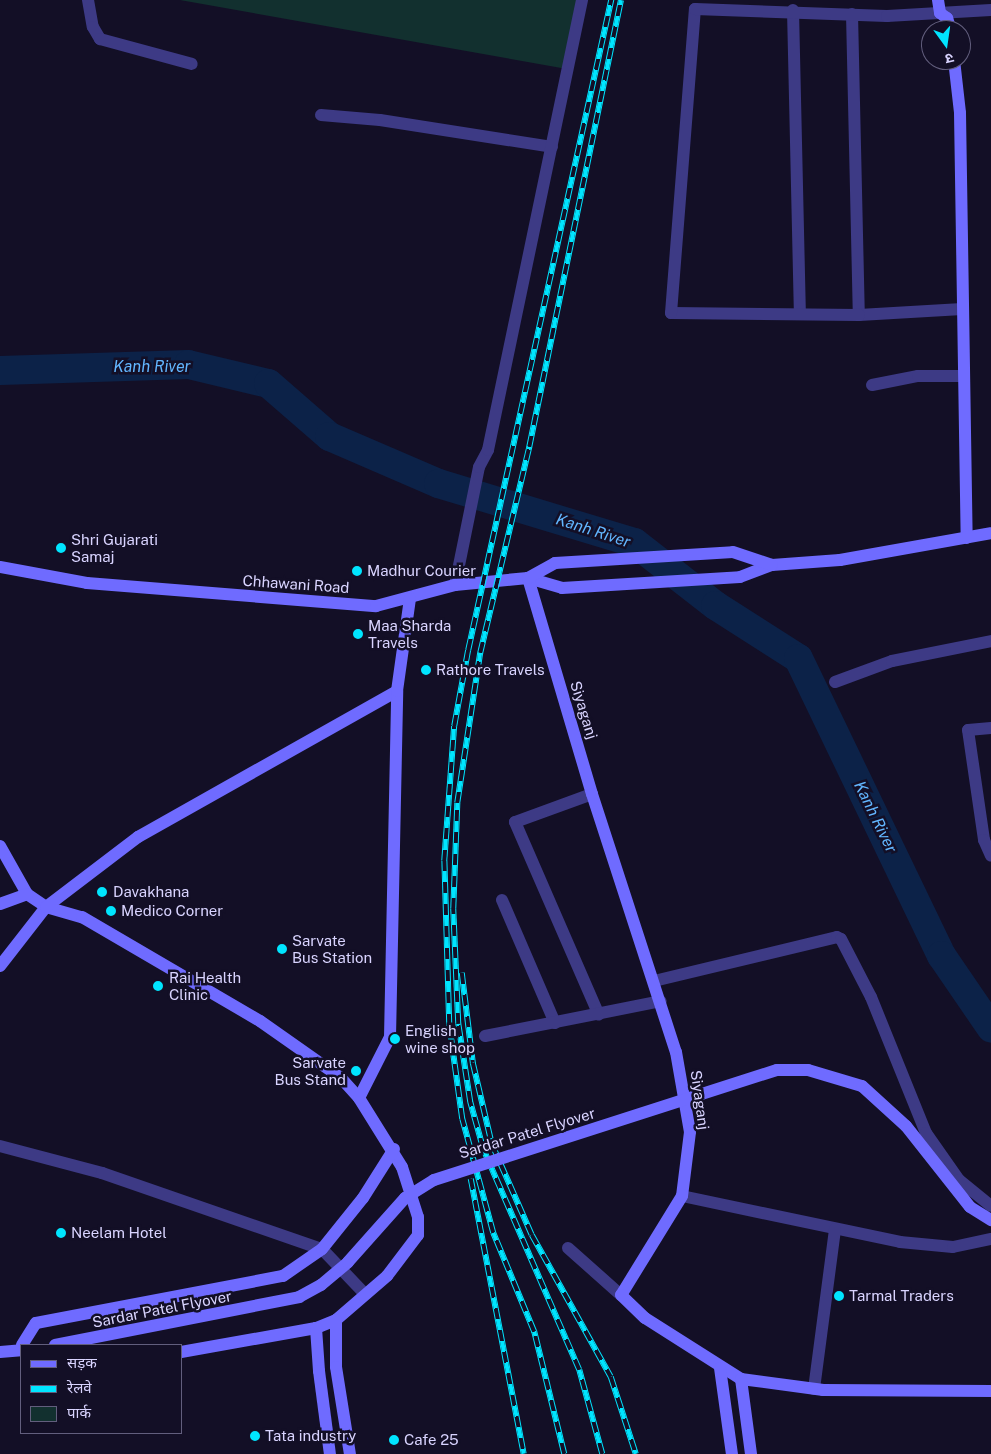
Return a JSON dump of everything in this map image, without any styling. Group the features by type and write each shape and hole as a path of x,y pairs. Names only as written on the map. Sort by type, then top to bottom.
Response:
{"street":[{"path":"88,0 92,27 100,39 192,64"},
{"path":"455,585 479,466 488,450 582,0"},
{"path":"962,309 859,315 671,313 695,9 793,10 852,14 939,6 983,7"},
{"path":"939,6 948,20"},
{"path":"793,10 800,314"},
{"path":"852,14 859,315"},
{"path":"955,70 960,113 967,538"},
{"path":"321,115 380,120 552,147"},
{"path":"872,385 918,376 964,376"},
{"path":"528,578 555,563 733,552 772,565 840,560 991,533"},
{"name":"Chhawani Road","path":"0,567 87,583 316,603 376,606 410,599 455,585 528,578 562,588 587,588 740,577 772,565"},
{"name":"Siyaganj","path":"528,578 592,794 661,1001 676,1052 690,1132 682,1196 621,1295"},
{"path":"360,1098 390,1037 397,691 410,599"},
{"path":"835,682 892,661 991,641"},
{"path":"0,966 46,907 138,837 397,691"},
{"path":"991,728 968,730 984,840 991,856"},
{"path":"592,794 515,822 599,1015"},
{"path":"0,846 28,894 46,907 82,917 260,1020 341,1078 360,1098 394,1149 418,1217 418,1235 387,1276 336,1320 316,1328 182,1352"},
{"path":"0,904 28,894"},
{"path":"502,900 555,1022"},
{"path":"654,982 837,937 841,939 871,997 926,1134 960,1180 991,1206"},
{"path":"485,1036 599,1015 661,1001"},
{"name":"Sardar Patel Flyover","path":"60,1344 299,1297 321,1285 348,1262 405,1198 434,1180 777,1070 808,1070 862,1086 906,1126 970,1207 991,1220"},
{"path":"0,1146 102,1173 322,1248 365,1294"},
{"path":"24,1344 36,1323 283,1276 322,1248 363,1198 394,1149"},
{"path":"682,1196 900,1242 953,1247 991,1239"},
{"path":"814,1389 835,1229"},
{"path":"568,1248 645,1318 720,1368 741,1379 814,1389 991,1391"},
{"path":"336,1320 336,1367 350,1454"},
{"path":"316,1328 319,1371 330,1454"},
{"path":"0,1352 20,1349"},
{"path":"720,1368 732,1454"},
{"path":"741,1379 751,1454"}],"green space":[{"path":"180,0 582,0 567,69"}],"waterway":[{"name":"Kanh River","path":"0,370 188,364 268,383 329,436 438,483 634,542 715,605 798,658 941,955 991,1028"}],"railway":[{"path":"564,1454 534,1332 493,1233 462,1119 449,1025 444,861 454,726 468,650 611,0"},
{"path":"602,1454 579,1370 483,1149 470,1102 458,1024 453,909 457,803 480,653 529,447 621,0"},
{"path":"462,973 473,1063 492,1144 532,1235 611,1377 636,1454"},
{"path":"471,1179 524,1454"}],"place":[{"name":"Shri Gujarati Samaj","path":"61,548"},
{"name":"Madhur Courier","path":"357,571"},
{"name":"Maa Sharda Travels","path":"358,634"},
{"name":"Rathore Travels","path":"426,670"},
{"name":"Davakhana","path":"102,892"},
{"name":"Medico Corner","path":"111,911"},
{"name":"Sarvate Bus Station","path":"282,949"},
{"name":"Rai Health Clinic","path":"158,986"},
{"name":"English wine shop","path":"395,1039"},
{"name":"Sarvate Bus Stand","path":"356,1071"},
{"name":"Neelam Hotel","path":"61,1233"},
{"name":"Tarmal Traders","path":"839,1296"},
{"name":"Tata industry","path":"255,1436"},
{"name":"Cafe 25","path":"394,1440"}]}
